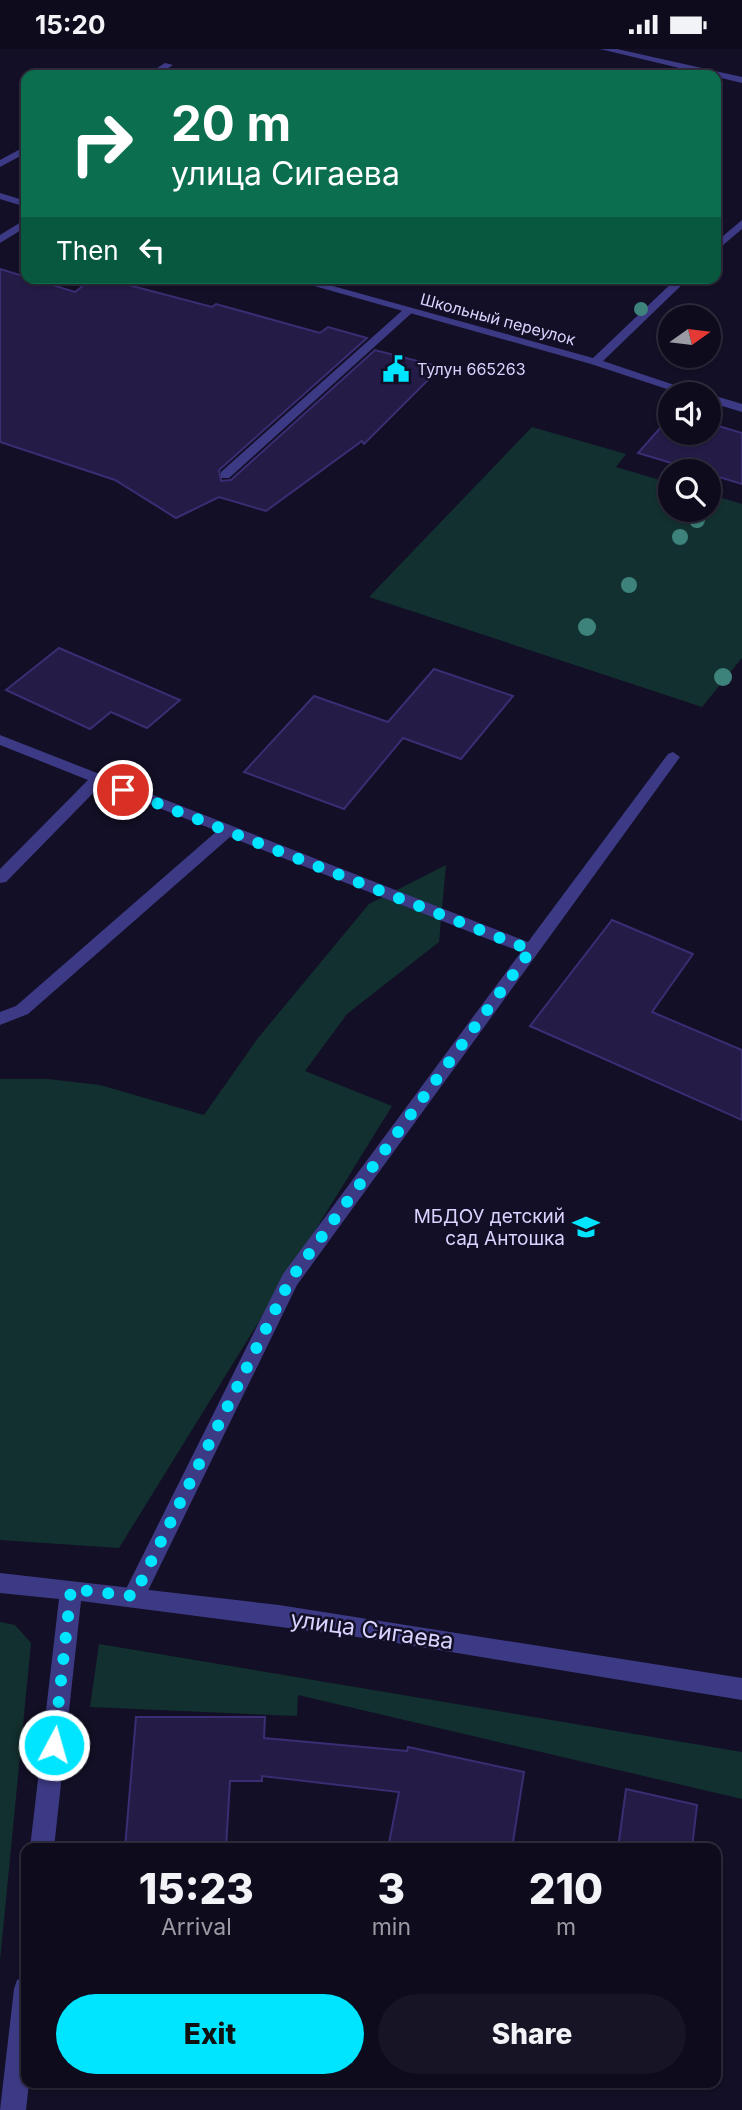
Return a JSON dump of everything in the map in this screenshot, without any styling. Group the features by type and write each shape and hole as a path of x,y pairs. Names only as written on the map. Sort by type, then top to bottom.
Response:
{"street":[{"path":"605,49 628,51 703,70"},
{"path":"160,70 168,65"},
{"path":"721,75 742,80"},
{"path":"0,164 21,152"},
{"path":"0,196 21,202"},
{"path":"721,243 742,223"},
{"path":"0,240 21,225"},
{"name":"Школьный переулок","path":"312,284 596,362 658,382"},
{"path":"596,362 678,284"},
{"path":"225,475 408,311"},
{"path":"721,402 742,408"},
{"path":"0,740 531,950"},
{"path":"134,1596 290,1280 673,757"},
{"path":"0,877 97,780"},
{"path":"0,1019 22,1010 227,831"},
{"name":"улица Сигаева","path":"0,1583 134,1596 527,1653 742,1689"},
{"path":"43,1843 71,1589"},
{"path":"13,2110 21,2036"}],"green space":[{"path":"532,427 626,454 616,467 658,479 658,522 721,522 721,498 742,504 742,658 702,707 369,597"},
{"path":"446,865 439,942 347,1014 305,1071 392,1106 119,1548 0,1540 0,1079 48,1079 100,1085 204,1115 258,1038 369,904"},
{"path":"0,1622 15,1625 31,1643 0,1961"},
{"path":"99,1644 742,1752 742,1799 298,1695 297,1716 90,1707"}],"building":[{"path":"0,269 21,275 21,284 49,284 75,292 85,284 125,284 212,307 216,304 320,333 328,327 367,338 219,470 221,481 231,480 375,350 441,367 364,444 362,441 266,511 219,497 176,518 115,480 0,442"},
{"path":"721,427 742,433 742,484 721,478 721,459 658,459 638,453 658,430 658,445 721,445"},
{"path":"59,648 180,700 147,728 111,712 90,729 6,690"},
{"path":"434,669 513,696 461,759 403,738 344,809 244,772 314,696 388,722"},
{"path":"612,920 693,954 652,1012 742,1050 742,1120 530,1026"},
{"path":"136,1717 265,1717 264,1738 407,1751 408,1747 524,1772 513,1843 389,1843 399,1792 262,1776 262,1781 230,1781 226,1843 125,1843"},
{"path":"626,1789 697,1805 693,1843 619,1843"}],"place":[{"name":"Тулун 665263","path":"396,369"},
{"name":"МБДОУ детский сад Антошка","path":"586,1227"}],"route":[{"path":"54,1745 71,1589 134,1596 290,1280 531,950 123,790"}]}
